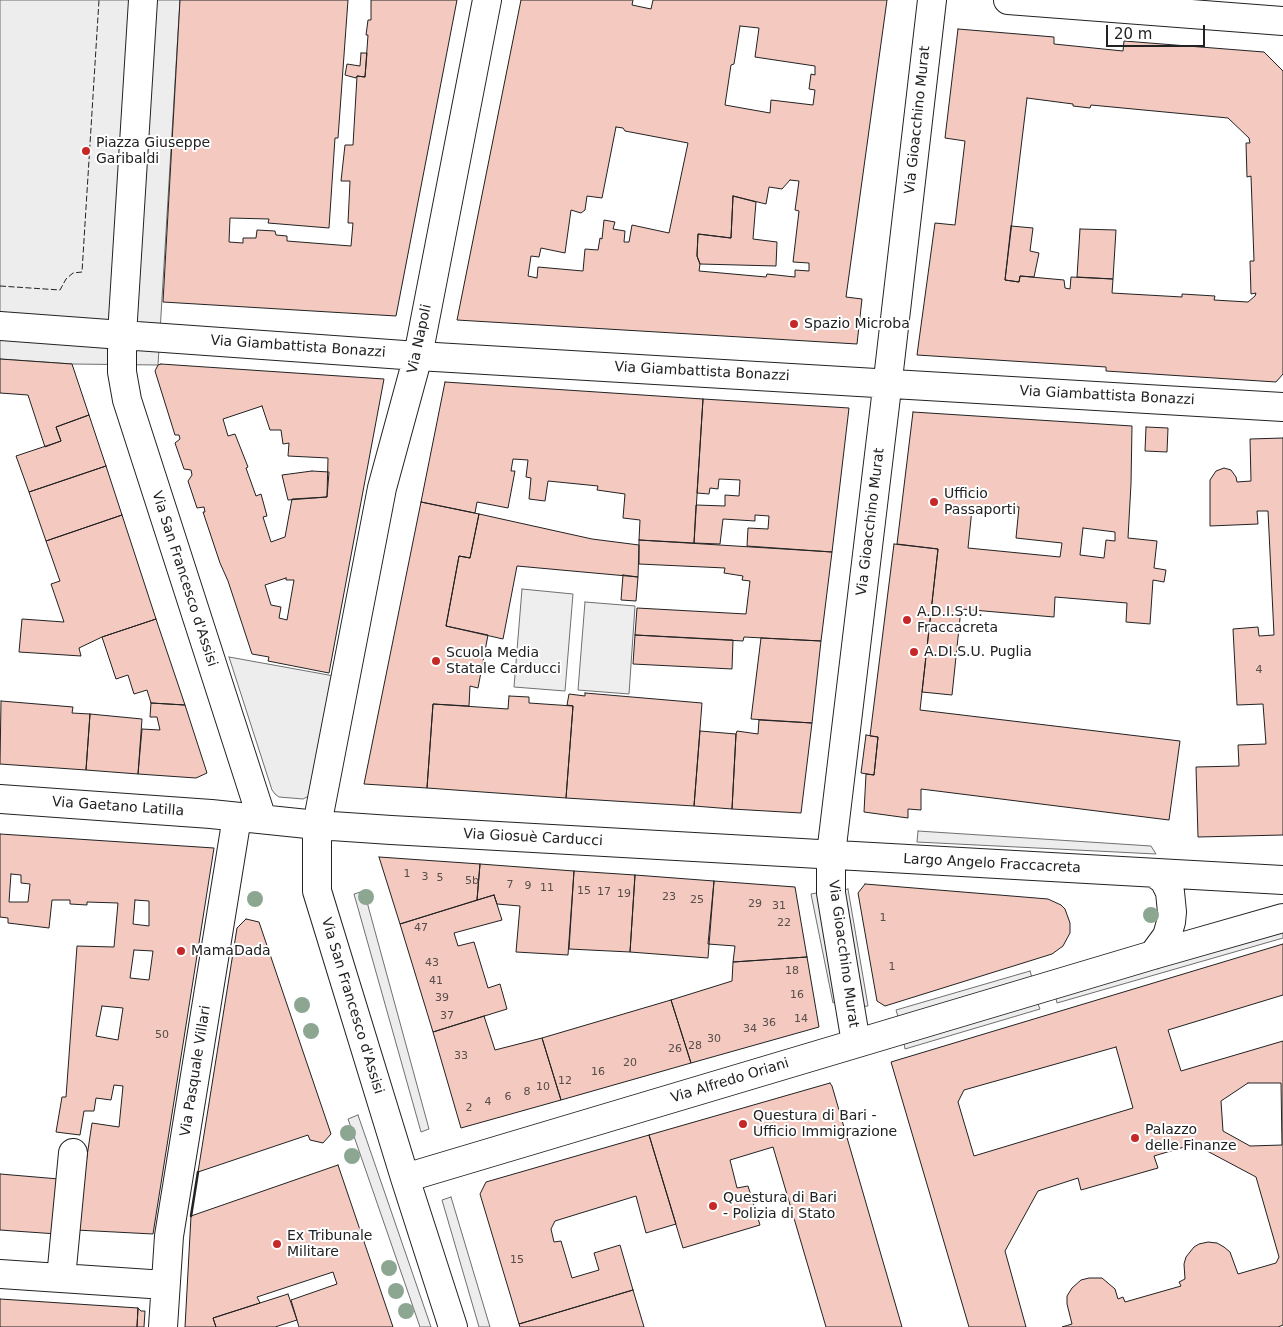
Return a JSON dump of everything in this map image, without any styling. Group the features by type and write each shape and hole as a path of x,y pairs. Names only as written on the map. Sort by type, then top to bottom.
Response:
{"street":[{"path":"0,326 122,335 143,0"},
{"name":"Via Napoli","path":"345,676 382,488 418,356 487,0"},
{"name":"Via Gioacchino Murat","path":"856,1043 831,893 831,854 932,0"},
{"path":"1008,0 1283,21"},
{"name":"Via Giambattista Bonazzi","path":"122,335 418,356 1283,406"},
{"name":"Via San Francesco d'Assisi","path":"122,335 122,372 127,400 249,818"},
{"name":"Via San Francesco d'Assisi","path":"345,676 317,825 317,891 453,1327"},
{"name":"Via Gaetano Latilla","path":"0,799 249,818"},
{"name":"Via Giosuè Carducci","path":"249,818 317,825 831,854"},
{"name":"Via Pasquale Villari","path":"162,1327 169,1236 249,818"},
{"name":"Largo Angelo Fraccacreta","path":"831,854 1283,880"},
{"path":"1153,955 1167,936 1172,912 1170,892 1164,880 1154,873"},
{"path":"1153,955 1283,918"},
{"name":"Via Alfredo Oriani","path":"405,1178 1153,955"},
{"path":"61,1278 73,1153"},
{"path":"0,1274 165,1285"}],"shaded area":[{"name":"Piazza Giuseppe Garibaldi","path":"0,0 180,0 158,365 72,364 0,359"},
{"path":"522,589 573,594 565,691 514,687"},
{"path":"585,602 635,606 629,694 578,690"},
{"path":"229,657 334,676 311,794 307,797 303,799 279,797 272,790"},
{"path":"918,831 1151,846 1156,854 917,842"},
{"path":"848,889 868,1006 858,1007 838,891"},
{"path":"364,891 429,1129 421,1132 354,894"},
{"path":"822,892 842,999 833,1003 811,894"},
{"path":"1283,928 1283,938 1057,1003 1055,994"},
{"path":"1030,971 1033,981 899,1020 896,1010"},
{"path":"1036,999 1040,1009 905,1049 903,1038"},
{"path":"358,1115 431,1327 420,1327 348,1119"},
{"path":"451,1197 490,1327 479,1327 442,1200"}],"building":[{"path":"180,0 348,0 329,228 268,223 269,219 230,218 229,242 243,243 243,238 256,238 257,230 275,231 276,235 287,236 287,241 351,246 353,223 348,223 350,181 341,181 345,145 353,145 357,76 365,77 368,35 366,35 368,20 371,20 371,0 457,0 396,316 163,302"},
{"path":"521,0 633,0 632,5 651,9 653,0 887,0 846,297 862,299 857,344 457,320","holes":["740,26 759,28 755,57 815,66 815,75 811,74 809,89 815,90 813,105 771,100 770,113 725,105 731,65 734,64","616,127 623,128 625,131 688,143 669,233 632,225 629,242 624,242 625,231 613,229 615,222 604,220 602,239 600,238 598,250 585,249 583,271 538,267 537,278 528,276 531,256 539,257 541,248 565,253 571,210 581,213 585,210 587,196 602,198","790,180 799,181 795,210 799,211 793,262 809,263 809,271 795,270 795,277 767,274 766,277 699,271 700,264 697,256 698,234 731,238 733,196 766,204 769,187 782,189"]},
{"path":"958,29 1054,37 1054,44 1123,51 1124,41 1264,52 1283,71 1283,374 1276,382 1106,371 1106,367 917,355 935,223 955,225 965,141 945,138","holes":["1027,98 1073,104 1073,106 1090,108 1091,105 1228,118 1249,138 1250,143 1246,143 1247,177 1251,176 1254,261 1250,261 1251,294 1256,293 1255,296 1248,302 1214,300 1215,296 1182,294 1182,297 1112,293 1113,279 1071,277 1070,289 1065,288 1064,280 1020,276 1019,282 1005,280"]},
{"path":"361,53 367,53 365,77 357,76 356,78 345,75 347,64 360,66"},
{"path":"733,196 756,202 753,239 777,242 776,266 700,264 697,256 698,234 731,238"},
{"path":"1011,226 1033,228 1030,251 1039,253 1034,277 1020,276 1019,282 1005,280"},
{"path":"1080,229 1116,230 1113,279 1077,277"},
{"path":"0,359 72,364 89,415 56,427 61,441 45,447 28,395 0,393"},
{"path":"158,365 384,379 329,673 268,661 269,657 252,654 203,512 205,512 204,507 197,508 188,481 192,475 191,470 184,469 175,443 180,439 179,435 175,435 155,371","holes":["262,406 270,430 281,430 283,444 289,443 288,456 328,458 327,497 292,499 285,537 271,542 263,517 267,516 261,494 256,496 246,468 248,467 235,434 228,436 223,419","286,578 286,580 294,580 287,620 279,618 281,607 271,605 265,585"]},
{"path":"445,382 703,399 694,543 639,540 640,520 623,518 625,494 597,490 598,486 548,481 545,501 529,499 531,478 526,477 528,460 513,459 511,471 515,471 508,508 477,502 475,513 421,502"},
{"path":"703,399 849,408 832,552 747,546 748,528 768,529 769,516 755,515 755,521 723,519 720,544 694,543 696,505 725,506 725,495 739,496 740,480 719,479 718,489 710,488 709,494 697,493"},
{"path":"913,412 1132,426 1128,538 1157,541 1154,568 1166,570 1164,582 1153,580 1150,624 1126,622 1127,603 1055,597 1054,617 961,609 952,695 922,692 938,549 897,544","holes":["1007,506 1019,507 1016,538 1062,543 1060,557 968,548 972,509 987,510 988,507 1007,509","1083,528 1115,532 1115,541 1106,540 1104,558 1080,555"]},
{"path":"89,415 106,466 29,492 16,456 61,441 56,427"},
{"path":"1146,427 1168,428 1167,452 1145,451"},
{"path":"1283,438 1283,835 1198,837 1196,767 1239,766 1238,745 1266,744 1263,704 1237,705 1233,629 1258,627 1259,636 1274,635 1268,511 1257,511 1258,524 1210,526 1210,480 1216,471 1224,468 1231,470 1237,482 1251,481 1250,439"},
{"path":"106,466 122,515 46,541 29,492"},
{"path":"312,471 329,472 327,497 288,500 282,475"},
{"name":"Scuola Media Statale Carducci","path":"421,502 479,514 470,558 459,556 446,626 488,635 478,688 470,686 469,706 433,704 427,788 364,784"},
{"path":"479,514 592,539 639,545 638,577 517,566 503,639 446,626 459,556 470,558"},
{"path":"122,515 156,619 102,637 79,648 81,656 19,652 22,619 64,622 51,584 60,581 46,541"},
{"path":"639,540 832,552 821,641 744,637 743,641 635,635 637,608 746,614 750,581 742,580 743,576 724,573 725,568 639,564"},
{"name":"A.D.I.S.U. Fraccacreta","path":"894,544 938,549 920,710 1180,741 1169,820 921,789 921,810 908,809 908,818 864,812 866,774 874,775 878,737 870,736"},
{"path":"623,575 638,577 636,601 621,600"},
{"path":"156,619 185,705 151,703 147,690 134,694 128,675 116,679 102,637"},
{"path":"635,635 733,640 732,669 633,664"},
{"path":"761,638 821,641 812,723 751,719"},
{"path":"585,693 702,703 694,806 566,798 573,706 567,705 569,694 585,696"},
{"path":"509,696 529,697 529,703 573,706 566,798 427,788 433,704 508,709"},
{"path":"1,701 73,707 72,713 90,714 86,770 0,764"},
{"path":"151,703 185,705 207,773 196,778 138,774 142,729 160,730 157,717 150,717"},
{"path":"90,714 142,719 138,774 86,770"},
{"path":"759,720 812,723 801,813 732,809 736,734 737,731 758,734"},
{"path":"700,731 736,734 732,809 694,806"},
{"path":"866,735 878,737 874,775 861,773"},
{"path":"0,834 214,848 153,1234 76,1230 92,1123 119,1127 123,1086 114,1085 111,1100 96,1098 94,1111 84,1111 80,1135 56,1132 62,1097 66,1097 77,946 114,947 118,903 87,902 87,905 70,904 70,900 52,900 49,928 8,923 8,918 0,917","holes":["11,874 21,875 21,883 30,884 28,902 9,902","135,900 149,901 149,926 133,924","134,950 153,951 149,980 130,978","102,1006 123,1008 118,1040 96,1036"]},
{"path":"379,857 480,864 477,900 400,924"},
{"path":"480,864 574,871 568,955 516,952 520,906 497,904 494,895 477,900"},
{"path":"574,871 635,875 630,952 569,949"},
{"path":"635,875 714,881 708,958 630,952"},
{"path":"714,881 795,887 807,957 733,962 735,946 708,944"},
{"path":"865,884 1048,899 1065,909 1070,923 1070,933 1063,946 1052,954 885,1006 877,1001 858,893"},
{"path":"494,895 502,920 454,933 458,946 474,942 488,988 500,984 507,1009 433,1032 400,924"},
{"path":"246,919 259,922 331,1134 323,1143 310,1140 308,1135 198,1172 237,928"},
{"name":"Palazzo delle Finanze","path":"1283,944 1283,995 1168,1030 1181,1071 1283,1041 1283,1325 1278,1327 1062,1327 1072,1324 1067,1296 1072,1288 1081,1280 1102,1278 1115,1289 1118,1299 1123,1297 1125,1302 1181,1286 1179,1282 1185,1279 1184,1264 1186,1257 1199,1244 1217,1243 1224,1247 1230,1252 1238,1274 1276,1263 1279,1257 1256,1177 1194,1144 1154,1156 1158,1168 1081,1190 1078,1178 1038,1191 1005,1251 1026,1327 969,1327 891,1062","holes":["1116,1047 1133,1108 974,1156 958,1102 964,1090","1248,1083 1281,1083 1282,1145 1250,1146 1223,1131 1221,1101"]},
{"path":"807,957 819,1027 691,1063 671,1000 732,981 733,962"},
{"path":"671,1000 691,1063 561,1100 542,1038"},
{"path":"484,1016 495,1050 542,1038 561,1100 461,1128 433,1032"},
{"name":"Questura di Bari - Polizia di Stato","path":"830,1083 902,1327 826,1327 773,1147 730,1160 737,1188 748,1186 760,1225 683,1248 649,1135"},
{"path":"649,1135 676,1224 646,1233 636,1196 555,1221 551,1229 554,1242 561,1241 572,1278 599,1270 594,1253 620,1245 633,1290 519,1324 480,1194 486,1182"},
{"name":"Ex Tribunale Militare","path":"338,1165 393,1327 299,1327 291,1300 337,1284 333,1272 257,1297 260,1303 213,1318 216,1327 185,1327 191,1216"},
{"path":"0,1174 59,1179 57,1234 0,1230"},
{"path":"633,1290 644,1327 520,1327 519,1324"},
{"path":"288,1294 297,1320 275,1327 216,1327 213,1318"},
{"path":"0,1299 138,1308 137,1327 0,1327"},
{"path":"138,1308 141,1311 145,1311 144,1327 137,1327"}],"fence":[{"path":"0,286 60,290 66,279 73,273 82,272 99,0"}],"wall":[{"path":"191,1216 198,1172"}],"place":[{"name":"Piazza Giuseppe Garibaldi","path":"86,151"},
{"name":"Spazio Microba","path":"794,324"},
{"name":"Ufficio Passaporti","path":"934,502"},
{"name":"A.D.I.S.U. Fraccacreta","path":"907,620"},
{"name":"A.DI.S.U. Puglia","path":"914,652"},
{"name":"Scuola Media Statale Carducci","path":"436,661"},
{"name":"MamaDada","path":"181,951"},
{"name":"Questura di Bari - Ufficio Immigrazione","path":"743,1124"},
{"name":"Palazzo delle Finanze","path":"1135,1138"},
{"name":"Questura di Bari - Polizia di Stato","path":"713,1206"},
{"name":"Ex Tribunale Militare","path":"277,1244"}]}
